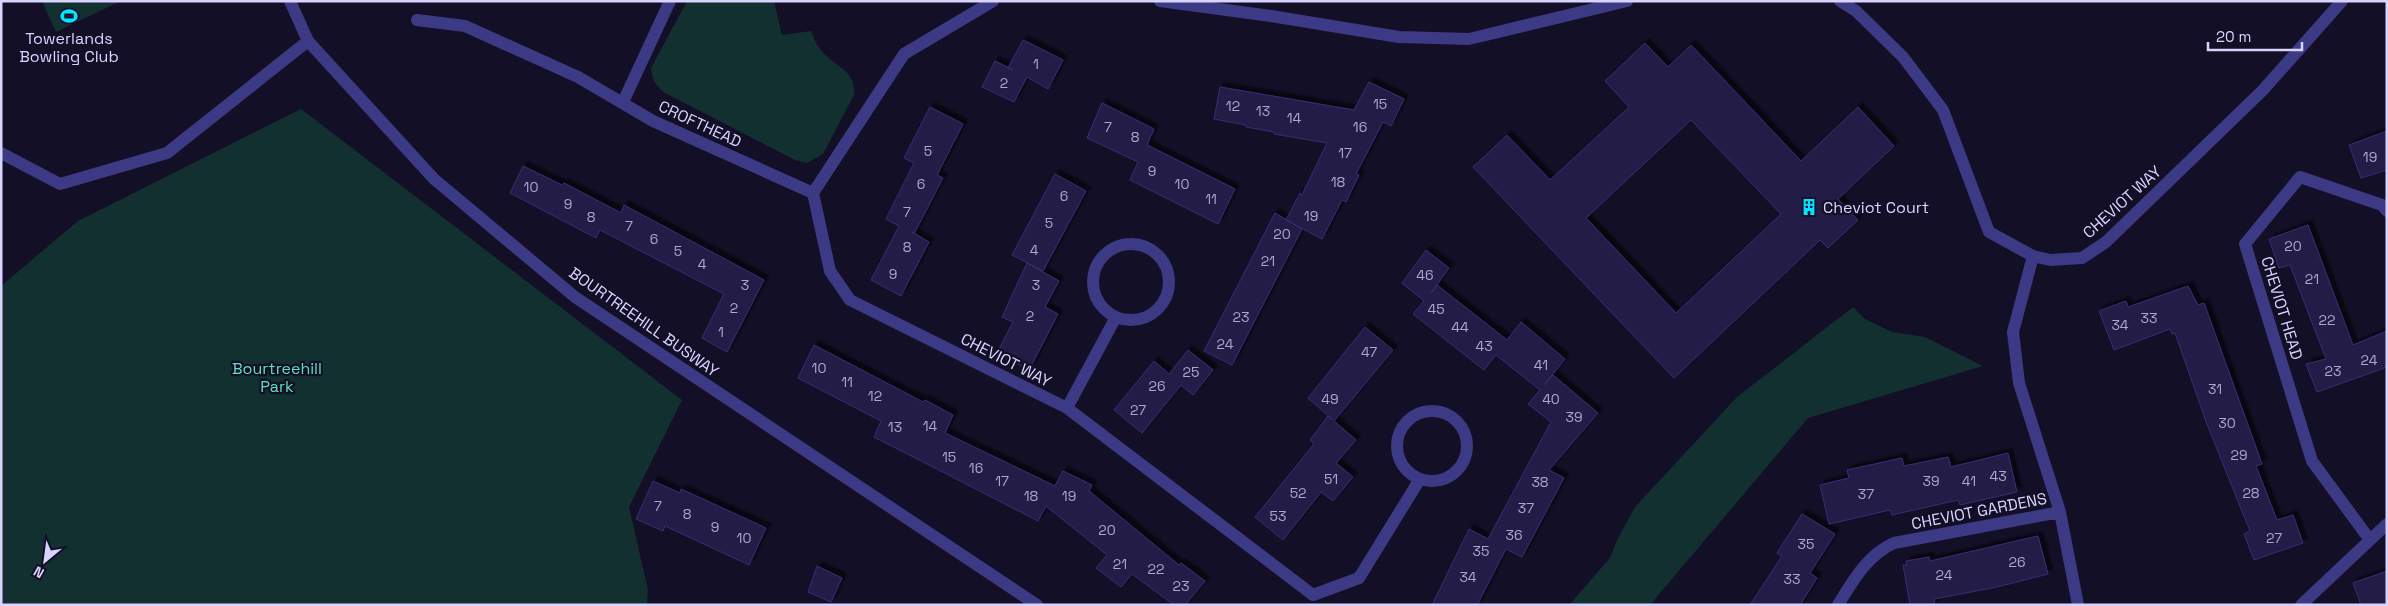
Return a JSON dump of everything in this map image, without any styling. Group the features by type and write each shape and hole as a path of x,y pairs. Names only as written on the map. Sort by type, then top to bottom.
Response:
{"street":[{"name":"BOURTREEHILL BUSWAY","path":"290,1 308,41 434,179 575,297 1037,605"},
{"path":"623,102 670,1"},
{"path":"813,193 904,54 993,1"},
{"path":"1160,1 1270,16 1399,37 1469,39 1627,1"},
{"name":"CHEVIOT WAY","path":"1840,1 1856,10 1903,57 1943,110 1989,232 2033,256 2050,260 2082,258 2106,242 2263,90 2342,1"},
{"name":"CROFTHEAD","path":"418,20 465,26 578,77 653,121 813,193"},
{"path":"1,154 60,184 167,153 308,41"},
{"name":"CHEVIOT HEAD","path":"2370,540 2312,461 2245,244 2300,177 2382,205 2387,211"},
{"name":"CHEVIOT WAY","path":"813,193 830,271 850,300 1067,408 1313,595 1359,578 1420,479"},
{"path":"1127,244 1142,245 1154,251 1162,259 1168,271 1169,289 1164,302 1152,314 1140,319 1126,320 1116,317 1105,310 1093,290 1093,277 1097,264 1105,253 1114,247 1127,244"},
{"path":"2033,256 2013,332 2019,383 2060,512"},
{"path":"1067,408 1116,317"},
{"path":"1438,410 1451,415 1466,434 1468,447 1466,458 1458,470 1448,478 1436,481 1420,479 1409,473 1401,464 1397,452 1397,440 1402,426 1411,417 1426,411 1438,410"},
{"name":"CHEVIOT GARDENS","path":"1838,605 1868,560 1880,550 1894,543 2060,512 2078,605"},
{"path":"2301,605 2387,524"}],"green space":[{"name":"Towerlands Bowling Club","path":"42,1 121,1 56,32"},
{"path":"687,1 774,1 782,35 811,31 820,49 848,74 854,86 854,95 823,154 807,163 795,160 660,89 653,78 651,68"},
{"name":"Bourtreehill Park","path":"301,109 682,400 629,507 648,590 647,605 1,605 1,286 78,221"},
{"path":"1853,307 1865,319 1892,332 1925,337 1983,366 1808,418 1650,605 1569,605 1610,558 1618,538 1635,507 1737,397"}],"building":[{"path":"1023,40 1063,60 1048,89 1027,77 1014,102 982,87 995,61 1008,68"},
{"name":"Cheviot Court","path":"1645,43 1668,67 1691,45 1801,161 1858,107 1894,146 1838,199 1858,220 1828,248 1820,240 1674,378 1473,167 1507,135 1550,180 1629,107 1605,81","holes":["1691,120 1781,214 1676,313 1586,218"]},
{"path":"1369,82 1404,99 1391,126 1383,122 1356,174 1359,175 1346,202 1342,200 1322,239 1286,220 1300,193 1302,195 1327,143 1274,134 1274,132 1246,127 1246,125 1214,119 1220,87 1354,110"},
{"path":"1102,103 1154,129 1147,145 1235,189 1218,224 1130,180 1138,162 1087,138"},
{"path":"930,107 963,124 937,175 943,178 914,233 929,242 901,296 871,280 899,226 886,219 914,163 904,158"},
{"path":"2387,131 2387,170 2361,178 2349,145"},
{"path":"523,166 562,185 564,183 621,213 624,205 764,280 727,352 702,338 724,294 600,230 596,238 510,193"},
{"path":"1055,174 1086,191 1043,271 1012,255"},
{"path":"1275,213 1302,229 1232,365 1204,351"},
{"path":"2308,225 2353,345 2387,331 2387,367 2317,392 2306,364 2326,359 2290,265 2279,268 2269,239"},
{"path":"1426,250 1449,268 1431,293 1437,285 1507,340 1521,322 1565,359 1544,385 1553,375 1598,413 1549,470 1564,478 1522,557 1506,549 1477,605 1432,605 1469,529 1488,539 1551,422 1528,404 1540,390 1496,355 1484,370 1413,314 1424,301 1402,283"},
{"path":"1027,263 1059,281 1045,307 1058,314 1029,370 997,353 1013,322 1002,317"},
{"path":"2188,286 2198,305 2204,303 2262,464 2256,466 2277,520 2293,515 2303,543 2254,560 2244,534 2250,531 2207,424 2175,333 2172,334 2170,329 2114,350 2099,311 2126,301 2128,307"},
{"path":"1365,327 1393,350 1334,421 1356,440 1336,463 1353,477 1333,501 1321,492 1283,540 1255,517 1314,444 1310,440 1328,416 1333,420 1308,398"},
{"path":"814,345 923,402 925,400 953,415 945,433 1055,486 1063,471 1092,485 1089,491 1179,565 1181,563 1205,581 1185,605 1174,605 1132,574 1121,587 1096,568 1107,555 1046,506 1038,521 874,437 881,421 798,378"},
{"path":"1188,350 1213,370 1193,395 1181,385 1142,433 1114,410 1154,361 1169,374"},
{"path":"2008,453 2017,492 1960,505 1958,500 1892,515 1890,510 1829,524 1820,485 1849,478 1847,470 1902,458 1904,466 1948,457 1951,467"},
{"path":"653,481 680,493 681,489 766,528 749,565 665,526 663,531 636,519"},
{"path":"1802,514 1835,534 1810,573 1817,578 1800,605 1750,605 1782,556 1777,553"},
{"path":"2038,536 2048,574 1997,587 1934,599 1935,605 1910,605 1903,565 1907,565 1906,561 1929,557 1930,561"},
{"path":"817,566 842,578 831,602 808,592"},
{"path":"2387,571 2387,605 2361,605 2353,583"}],"place":[{"name":"Towerlands Bowling Club","path":"69,16"},
{"name":"Cheviot Court","path":"1809,207"}]}
